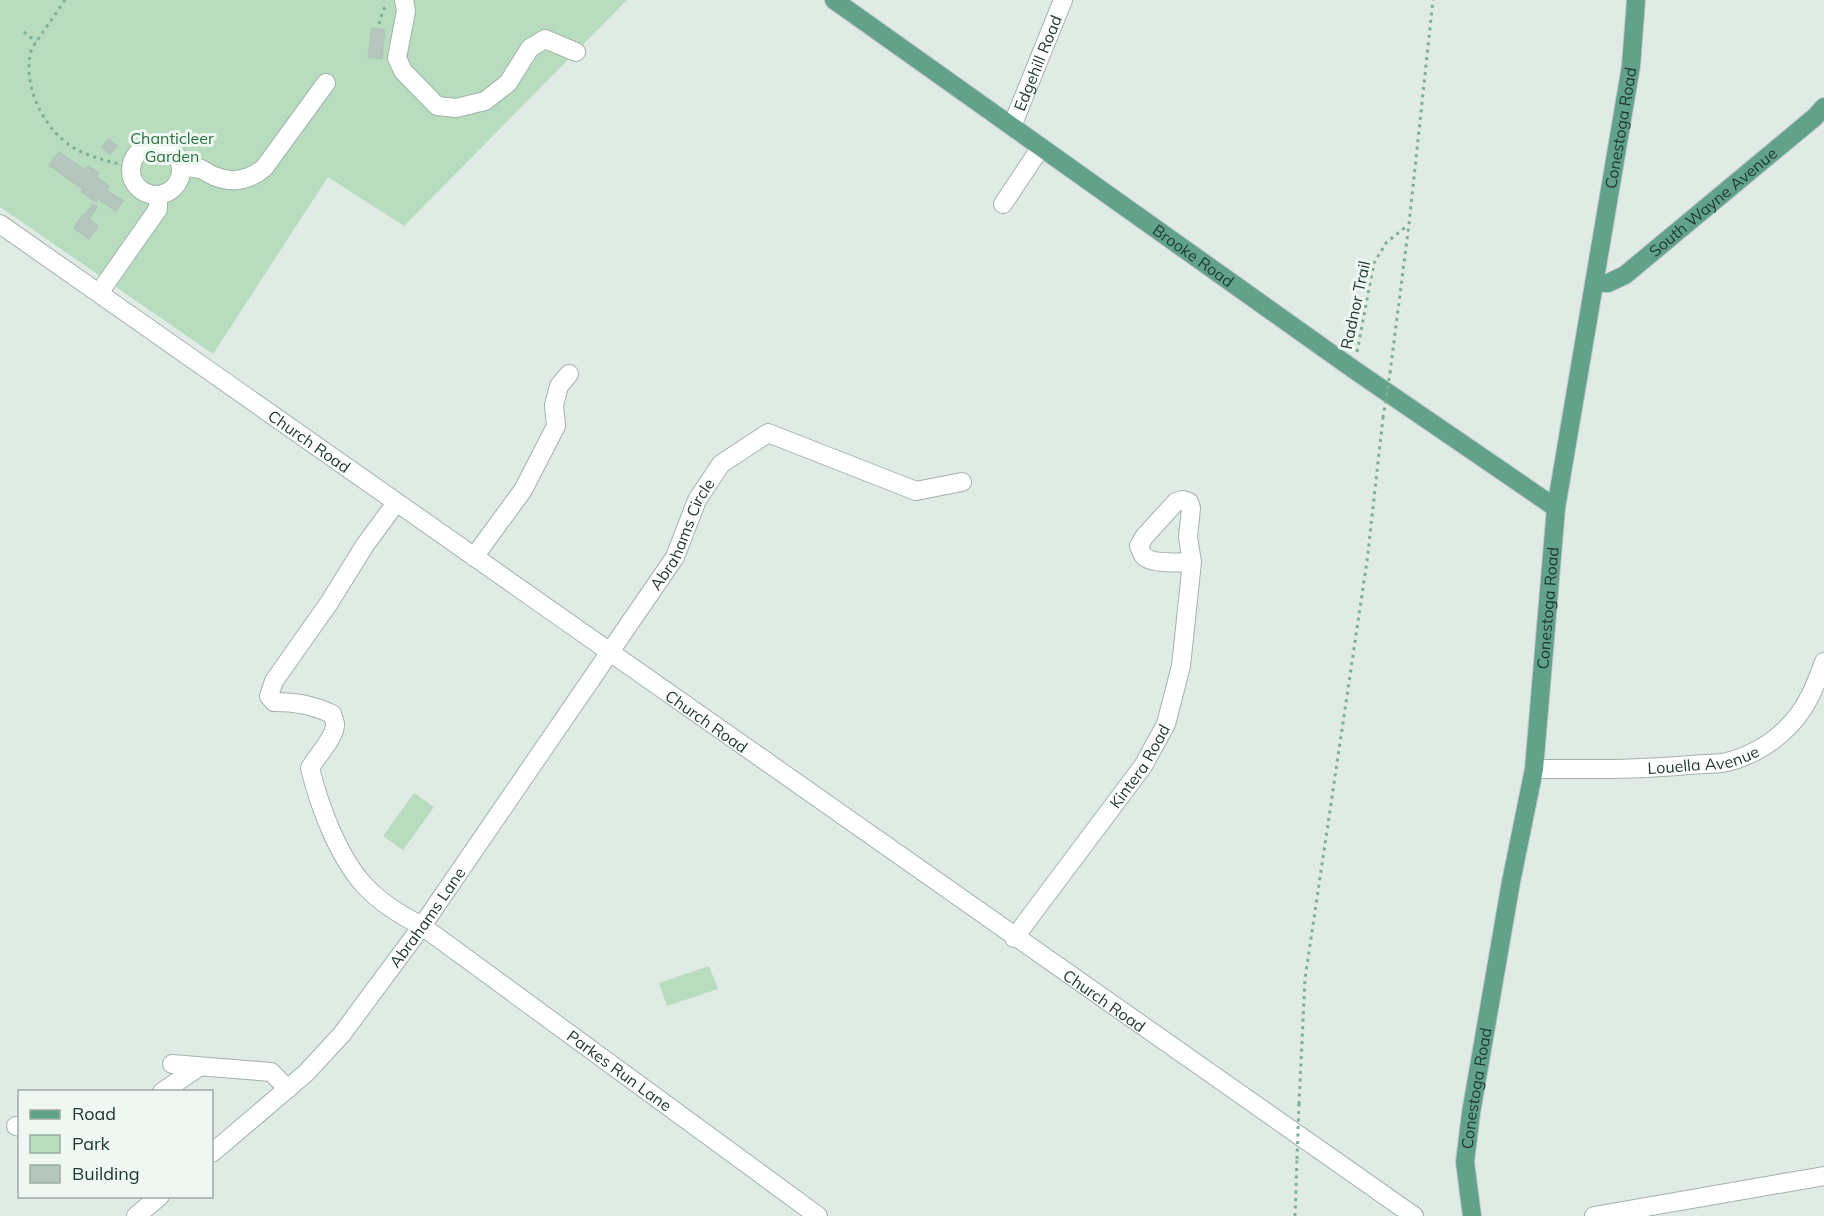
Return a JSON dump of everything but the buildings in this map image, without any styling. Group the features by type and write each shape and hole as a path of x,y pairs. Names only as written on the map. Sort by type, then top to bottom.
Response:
{"main road":[{"name":"Brooke Road","path":"834,0 1353,369 1556,508"},
{"name":"Conestoga Road","path":"1472,1216 1465,1162 1471,1113 1511,882 1534,769 1556,508 1631,66 1636,0"},
{"name":"South Wayne Avenue","path":"1594,283 1608,283 1624,275 1821,115"}],"street":[{"path":"404,0 406,11 397,58 403,71 437,106 456,108 485,101 508,83 530,48 545,39 576,52"},
{"name":"Edgehill Road","path":"1012,126 1063,0"},
{"path":"181,166 202,170 222,179 241,180 257,174 264,168 326,83"},
{"path":"157,144 164,145 174,152 181,166 181,176 175,187 158,195 146,193 136,185 131,167 132,160 140,150 157,144"},
{"path":"1003,204 1041,147"},
{"path":"99,293 158,209 158,195"},
{"name":"Church Road","path":"0,224 1014,938 1414,1216"},
{"path":"474,557 523,490 556,426 554,405 559,386 569,374"},
{"name":"Abrahams Circle","path":"610,652 675,556 698,500 721,464 768,433 916,490 962,482"},
{"name":"Parkes Run Lane","path":"396,503 365,545 329,603 274,681 270,696 274,702 296,702 332,714 335,725 332,737 319,752 310,768 316,793 339,848 364,885 400,915 422,926 818,1216"},
{"name":"Kintera Road","path":"1014,938 1143,766 1166,724 1181,666 1192,562"},
{"name":"Abrahams Lane","path":"213,1152 306,1073 342,1034 422,926 610,652"},
{"name":"Louella Avenue","path":"1534,769 1659,768 1722,763 1743,757 1762,747 1785,730 1799,714 1814,692 1824,662"},
{"path":"172,1064 271,1072 288,1089"},
{"path":"165,1090 199,1067"},
{"path":"1594,1216 1824,1176"},
{"path":"136,1216 159,1198"}],"path":[{"path":"65,0 36,42 29,57 30,78 36,104 43,117 71,146 102,160 131,167"},
{"path":"379,24 383,10 391,0"},
{"path":"1295,1216 1305,980 1367,561 1383,418 1409,224 1433,0"},
{"path":"24,32 36,42"},
{"name":"Radnor Trail","path":"1353,369 1374,263 1386,243 1409,224"}],"green space":[{"name":"Chanticleer Garden","path":"0,0 627,0 404,226 328,177 213,354 0,207"},
{"path":"414,793 434,807 403,850 383,836"},
{"path":"709,966 718,989 667,1006 659,983"}]}
